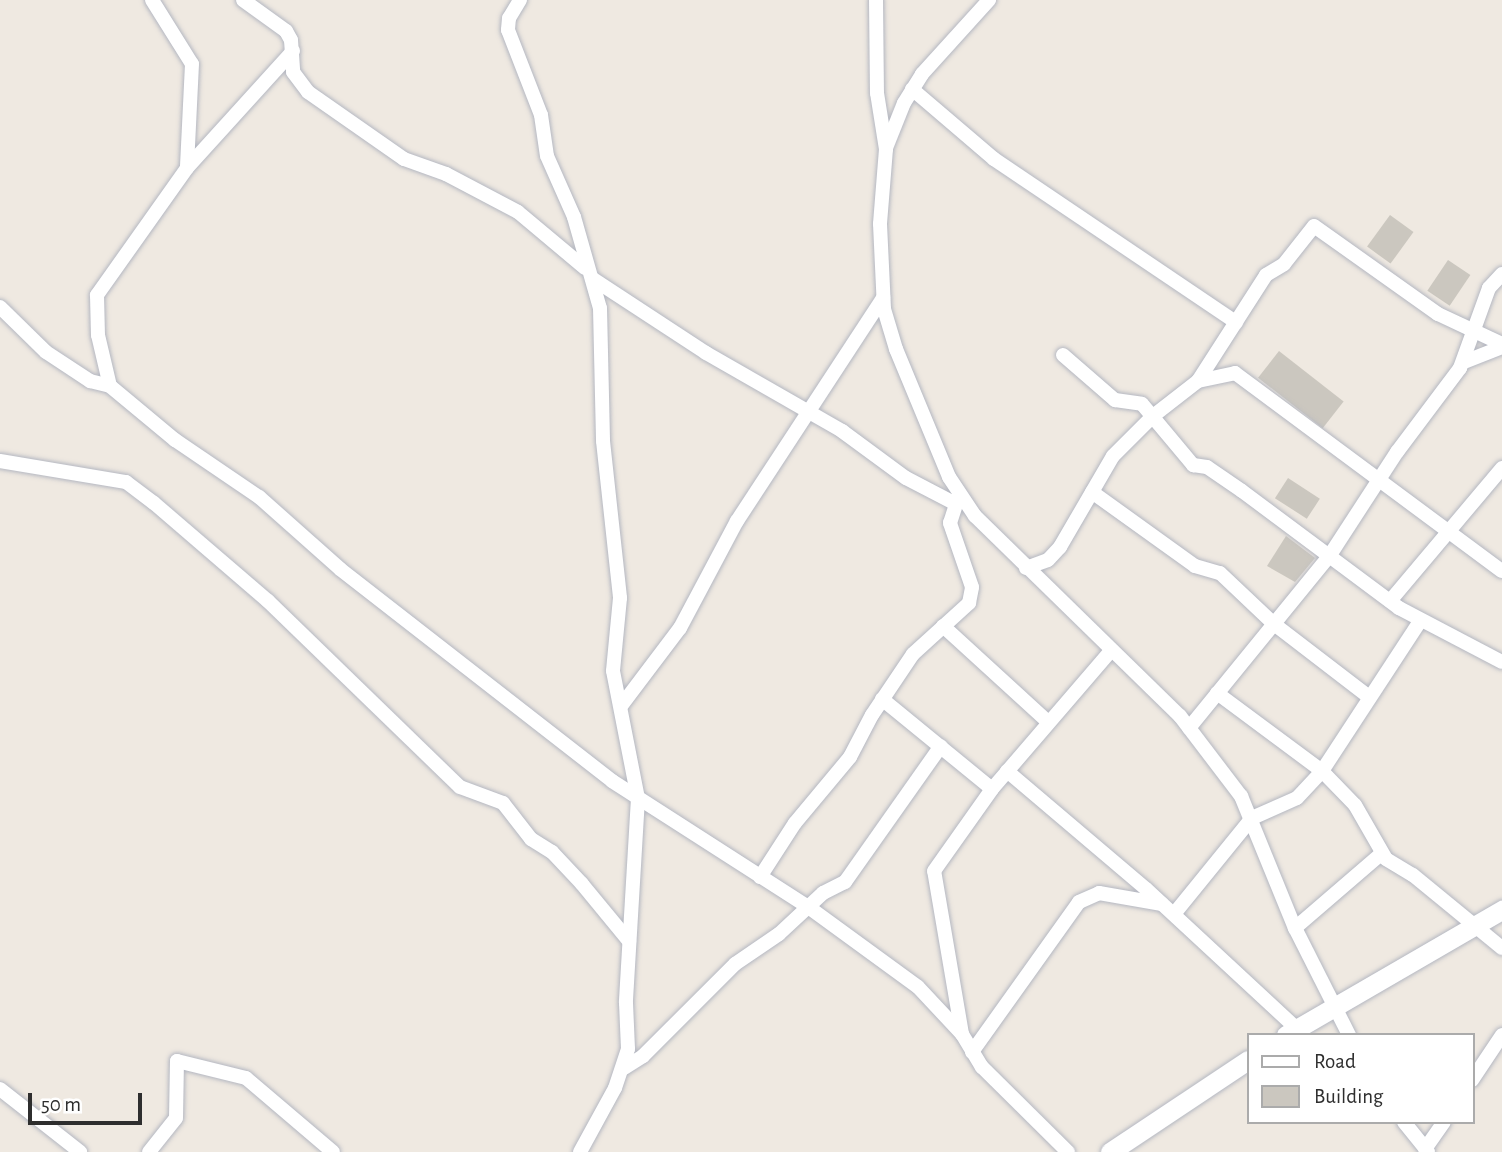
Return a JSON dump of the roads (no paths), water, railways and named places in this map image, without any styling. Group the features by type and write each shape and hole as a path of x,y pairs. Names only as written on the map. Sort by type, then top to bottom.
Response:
{"main road":[{"path":"1291,1032 1334,1010 1502,910"},
{"path":"1110,1152 1246,1061"}],"street":[{"path":"152,0 192,64 187,168"},
{"path":"243,0 286,31 293,51 293,72 308,92 404,159 446,174 518,212 589,273 706,353 810,412 906,478 957,499"},
{"path":"520,0 509,18 509,30 541,116 547,156 577,228 600,308 603,441 618,571 613,671 638,798 629,941 628,1049 624,1068 580,1152"},
{"path":"876,0 877,93 886,149 880,223 883,298 895,349 957,499 1189,728 1252,818 1295,928 1348,1033"},
{"path":"886,149 912,89 989,0"},
{"path":"110,386 98,335 97,295 187,168 293,51"},
{"path":"912,89 994,159 1236,322"},
{"path":"1026,568 1048,560 1060,547 1113,456 1153,416 1198,381 1266,275 1284,264 1316,225 1407,294 1502,345"},
{"path":"1189,728 1330,555 1379,480 1464,362 1472,330 1489,288 1502,274"},
{"path":"621,706 680,628 737,521 883,298"},
{"path":"0,307 46,352 90,381 110,386 174,440 259,497 340,569 638,798 807,906 918,987 962,1034 982,1068 1068,1152"},
{"path":"1464,362 1502,345"},
{"path":"1063,355 1115,400 1135,401 1153,416 1194,465 1213,471 1420,621 1502,662"},
{"path":"1198,381 1235,373 1502,571"},
{"path":"0,461 126,482 154,503 268,601 460,787 503,803 531,839 551,852 582,884 629,941"},
{"path":"1390,601 1447,530 1502,468"},
{"path":"1092,492 1195,566 1220,573 1274,624 1368,696"},
{"path":"760,877 795,823 850,757 882,699 913,654 972,596 950,523 957,499"},
{"path":"1174,914 1252,818 1297,798 1322,771 1368,696 1420,621"},
{"path":"943,626 1047,721"},
{"path":"962,1034 934,871 992,789 1047,721 1110,652"},
{"path":"1217,693 1322,771 1355,805 1377,838 1381,854 1502,948"},
{"path":"882,699 992,789"},
{"path":"624,1068 643,1055 734,964 779,934 807,906 845,882 941,746"},
{"path":"1007,771 1174,914 1291,1032"},
{"path":"1295,928 1381,854"},
{"path":"972,1052 1079,902 1099,893 1163,904"},
{"path":"1474,1077 1502,1035"},
{"path":"149,1152 176,1118 177,1060 246,1079 333,1152"},
{"path":"0,1088 80,1152"},
{"path":"1406,1124 1427,1151 1443,1124"}]}
